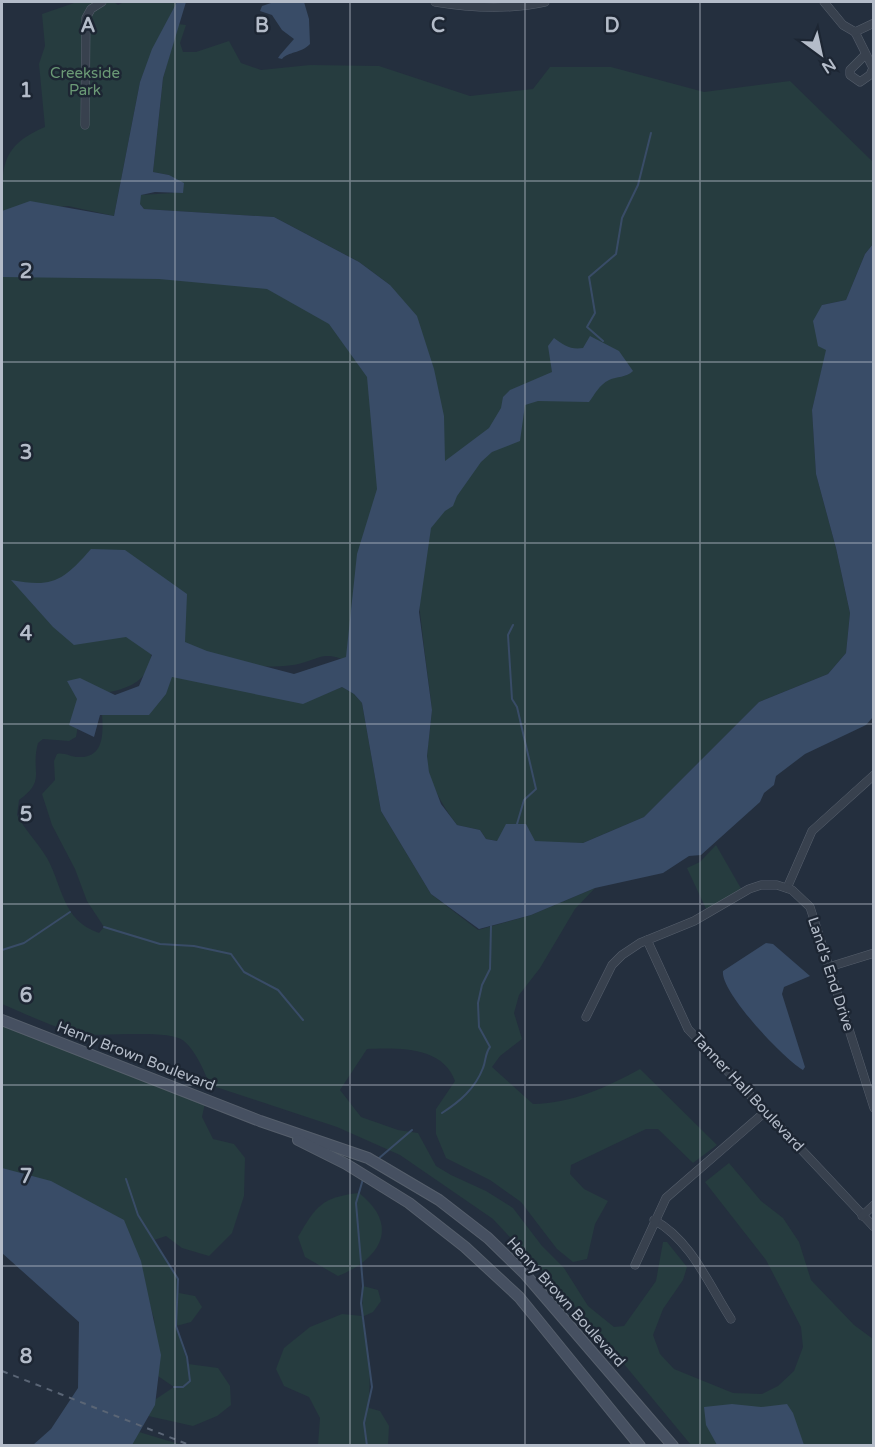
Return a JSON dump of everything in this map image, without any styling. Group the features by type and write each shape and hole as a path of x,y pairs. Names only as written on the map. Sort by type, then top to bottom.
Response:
{"main road":[{"name":"Henry Brown Boulevard","path":"2,1020 260,1121 368,1158 439,1200 488,1238 525,1274 673,1446"},
{"name":"Henry Brown Boulevard","path":"260,1121 346,1164 409,1203 465,1246 519,1297 640,1446"}],"street":[{"path":"85,125 86,18 91,9 102,2"},
{"path":"435,2 465,7 500,7 545,2"},
{"path":"824,2 843,25 855,32 866,54"},
{"path":"855,32 873,23"},
{"path":"586,1017 612,965 622,954 647,940 694,921 749,889 761,885 777,885 787,888 812,831 873,775"},
{"name":"Land's End Drive","path":"787,888 802,897 810,907 873,1108"},
{"name":"Tanner Hall Boulevard","path":"647,940 688,1029 873,1227"},
{"path":"829,967 873,953"},
{"path":"635,1265 666,1198 765,1112"},
{"path":"862,1216 873,1205"},
{"path":"654,1220 670,1229 682,1241 731,1319"}],"green space":[{"name":"Creekside Park","path":"77,2 114,2 118,5 124,2 177,2 153,49 140,82 114,216 68,206 2,212 2,182 12,150 30,134 45,127 39,64 45,46 42,14"},
{"path":"178,24 186,25 180,43 183,52 196,52 229,41 241,63 261,70 310,65 379,66 470,96 533,89 550,67 611,67 704,92 790,81 873,162 873,244 865,254 846,300 822,305 827,349 812,410 816,474 836,548 850,613 846,653 828,674 759,702 644,817 583,843 486,839 480,830 457,825 448,813 431,780 427,764 432,710 413,545 390,285 359,262 274,217 144,209 140,204 140,195 173,193 169,175 153,172 163,78"},
{"path":"2,264 285,283 398,382 350,662 326,656 293,665 240,665 151,650 150,663 138,681 107,693 83,696 76,737 69,741 43,739 38,743 35,781 28,793 19,800 17,815 47,858 71,911 78,920 99,933 104,927 87,901 75,869 52,825 42,794 55,780 54,761 57,754 88,756 98,748 103,727 102,713 171,669 303,703 342,687 354,694 362,703 381,811 431,894 478,930 531,915 595,888 575,909 540,968 519,995 514,1013 522,1039 500,1056 492,1067 533,1104 562,1101 588,1093 640,1069 717,1145 693,1163 658,1129 646,1129 571,1165 570,1174 584,1189 608,1201 595,1224 587,1259 573,1262 557,1249 521,1202 490,1180 446,1158 436,1134 436,1109 455,1081 440,1061 418,1051 367,1049 340,1090 361,1117 398,1130 418,1133 436,1166 486,1191 513,1208 542,1246 564,1268 588,1306 614,1327 624,1326 656,1281 663,1242 667,1242 687,1267 683,1280 663,1309 653,1335 660,1354 674,1369 733,1393 762,1394 778,1386 794,1371 803,1347 801,1327 766,1260 705,1182 729,1163 761,1201 783,1218 799,1242 811,1280 854,1325 873,1339 873,1445 691,1445 590,1323 493,1219 400,1155 337,1127 210,1085 192,1050 184,1041 176,1037 152,1034 75,1033 2,1004"},
{"path":"716,845 743,892 708,913 687,868 700,862"},
{"path":"2,1016 136,1070 207,1094 202,1117 213,1139 234,1144 245,1158 244,1196 232,1233 209,1256 182,1248 166,1236 154,1240 178,1279 179,1293 195,1296 202,1307 191,1322 176,1326 188,1364 218,1368 230,1386 231,1405 217,1416 193,1426 135,1413 174,1387 158,1376 154,1319 144,1284 2,1169"},
{"path":"359,1193 372,1205 379,1218 382,1229 380,1241 365,1260 338,1276 305,1257 298,1237 321,1205 336,1197"},
{"path":"363,1286 378,1290 381,1301 373,1312 362,1317 370,1367 369,1408 380,1411 389,1426 388,1445 318,1445 320,1418 309,1397 284,1386 276,1369 284,1348 310,1327 342,1314 362,1316"},
{"path":"126,1428 182,1445 110,1446"}],"water":[{"path":"177,2 186,2 163,78 153,172 169,175 184,183 183,193 155,192 141,195 140,204 144,209 274,217 359,262 390,285 417,316 434,369 444,416 445,461 489,428 501,408 503,397 510,390 552,372 548,346 554,338 567,346 583,348 590,336 619,351 633,371 606,382 589,402 538,401 525,405 520,441 492,452 481,462 457,496 453,506 445,511 431,528 419,612 432,710 427,756 429,772 441,804 457,825 480,830 486,839 497,841 506,824 526,824 535,841 583,843 644,817 759,702 828,674 846,653 850,613 836,548 816,474 812,410 826,350 818,346 813,321 822,305 846,300 865,254 873,244 873,717 866,725 805,754 776,776 774,785 764,793 760,802 701,855 689,856 663,873 595,888 531,915 479,929 431,894 381,811 362,703 354,694 342,687 303,704 172,677 166,694 149,715 100,715 94,737 69,725 77,699 67,681 80,678 115,695 139,686 152,655 126,637 74,645 53,627 11,580 37,583 56,580 73,568 91,549 125,550 187,594 185,642 207,651 294,674 346,657 357,554 377,489 367,377 329,324 267,289 159,279 2,277 2,211 30,201 114,216 140,82 152,49"},
{"path":"274,2 304,2 309,19 310,44 282,59 278,58 294,39 282,30 272,15 260,11 262,6"},
{"path":"766,943 773,944 810,976 784,987 782,994 805,1067 803,1070 782,1053 755,1024 742,1009 725,981 723,971"},
{"path":"2,1168 51,1181 124,1220 141,1261 161,1355 155,1405 132,1445 33,1445 51,1429 78,1388 79,1322 2,1253"},
{"path":"732,1404 761,1407 787,1404 793,1413 804,1445 717,1445 706,1425 704,1407"}],"waterway":[{"path":"603,341 587,327 595,313 589,277 616,254 622,218 638,185 651,133"},
{"path":"513,625 508,635 512,699 517,707 536,789 524,800 517,824"},
{"path":"2,950 24,943 70,912"},
{"path":"442,1113 471,1089 480,1076 490,1047 479,1027 478,1003 482,985 490,969 491,926"},
{"path":"104,927 160,944 194,946 231,954 244,972 278,990 303,1020"},
{"path":"378,1159 412,1130"},
{"path":"126,1179 138,1215 178,1279 176,1326 187,1357 190,1381 183,1387 174,1387"},
{"path":"363,1179 356,1203 363,1286 361,1303 372,1387 364,1423 367,1446"}],"railway":[{"path":"2,1371 192,1446"}]}
